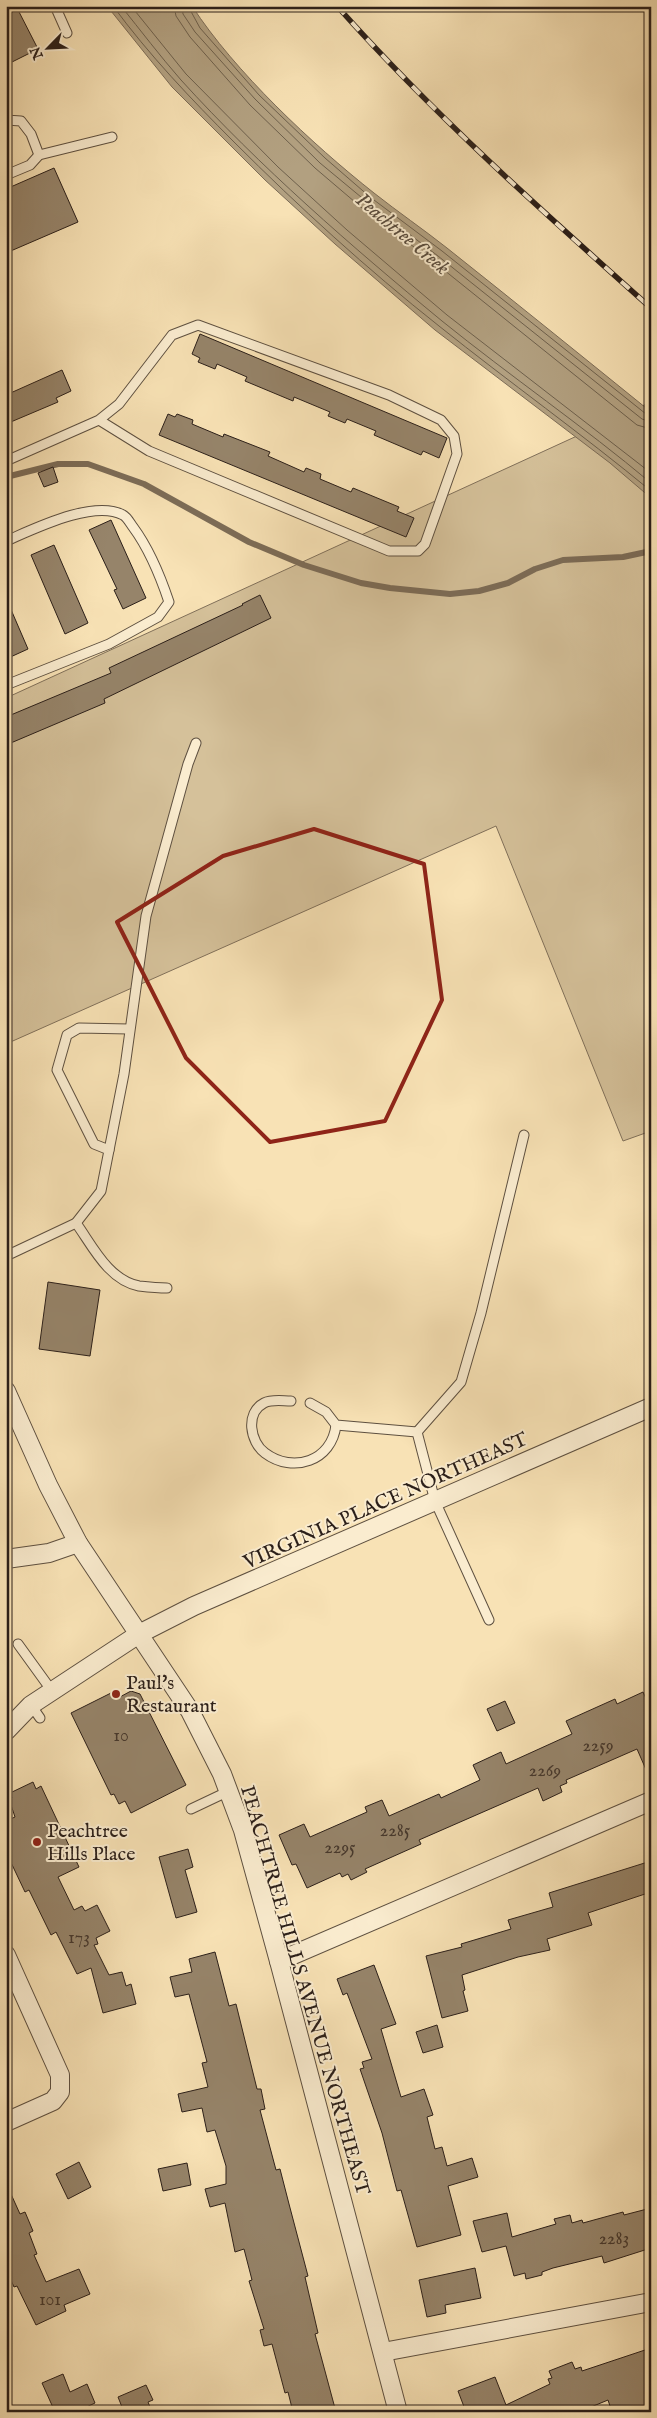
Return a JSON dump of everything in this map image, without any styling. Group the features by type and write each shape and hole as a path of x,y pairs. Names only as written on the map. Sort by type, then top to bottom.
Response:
{"street":[{"name":"PEACHTREE HILLS AVENUE NORTHEAST","path":"6,1391 48,1485 78,1543 190,1711 229,1791 243,1830 279,1961 398,2412"},
{"name":"VIRGINIA PLACE NORTHEAST","path":"6,1731 35,1711 52,1691 139,1634 194,1606 651,1408"},
{"path":"6,1559 49,1553 78,1543"},
{"path":"279,1961 651,1801"},
{"path":"6,1954 60,2075 60,2092 53,2101 6,2122"},
{"path":"383,2352 651,2302"}],"lane":[{"path":"55,6 67,33"},
{"path":"6,120 21,121 31,134 39,155"},
{"path":"6,175 30,166 39,155 112,137"},
{"path":"6,461 99,420 119,404 172,335 198,326 389,395 441,420 454,436 457,454 424,544 418,551 389,551 149,451 99,420"},
{"path":"6,541 48,523 102,509 124,515 146,544 162,578 169,602 158,617 109,644 6,685"},
{"path":"6,1256 76,1222 101,1191 124,1074 146,916 188,764 196,743"},
{"path":"109,1150 94,1144 57,1070 67,1036 80,1028 129,1028"},
{"path":"417,1432 461,1382 481,1313 524,1135"},
{"path":"76,1222 104,1263 118,1277 137,1286 166,1288"},
{"path":"291,1401 273,1400 264,1403 258,1408 252,1420 252,1430 258,1446 270,1456 296,1462 317,1458 329,1448 336,1425"},
{"path":"310,1403 326,1412 336,1425 417,1432"},
{"path":"417,1432 435,1501 489,1620"},
{"path":"18,1644 52,1691"},
{"path":"190,1809 229,1791"}],"highlighted area":[{"path":"314,829 424,864 442,1000 385,1121 270,1142 186,1058 117,922 223,856"}],"shaded area":[{"path":"651,402 651,1131 623,1141 496,826 6,1044 6,698"}],"water":[{"name":"Peachtree Creek","path":"107,6 192,6 230,56 252,81 325,152 350,174 447,248 651,412 651,498 610,463 435,330 335,244 265,180 172,87"}],"building":[{"path":"6,6 16,6 38,49 6,65"},
{"path":"54,168 78,222 6,253 6,189"},
{"path":"200,334 447,438 439,458 423,451 421,455 374,435 376,431 347,419 345,423 328,416 330,412 294,397 293,401 245,381 247,377 217,364 215,369 198,362 200,358 192,354"},
{"path":"62,370 71,391 56,398 58,402 6,424 6,395"},
{"path":"168,414 175,417 177,414 193,420 192,424 223,437 224,434 270,452 268,456 304,472 306,468 321,474 320,479 351,492 353,488 399,507 397,511 414,518 406,537 159,435"},
{"path":"53,467 58,482 44,487 38,473"},
{"path":"111,520 146,598 123,609 114,590 117,589 89,530"},
{"path":"54,545 88,623 65,634 31,555"},
{"path":"260,595 271,618 104,699 105,703 6,745 6,717 111,673 109,668 243,605"},
{"path":"6,598 28,649 6,659"},
{"path":"48,1282 100,1290 90,1356 39,1349"},
{"path":"115,1691 118,1698 131,1691 140,1694 186,1785 131,1813 125,1801 119,1804 114,1794 111,1795 71,1713"},
{"path":"643,1692 651,1709 651,1781 637,1749 566,1780 567,1783 560,1786 562,1792 543,1801 538,1788 419,1840 421,1844 365,1869 367,1872 351,1880 348,1874 342,1877 340,1873 307,1888 296,1864 292,1865 279,1835 304,1824 310,1837 367,1812 365,1807 382,1800 389,1816 439,1794 441,1798 480,1780 473,1765 501,1752 506,1764 572,1734 566,1721 615,1699 617,1704"},
{"path":"505,1701 515,1723 497,1731 487,1709"},
{"path":"33,1782 36,1789 41,1786 79,1867 58,1877 74,1910 82,1906 85,1911 97,1905 110,1931 96,1938 98,1944 94,1945 109,1975 122,1972 126,1986 131,1984 136,2004 103,2013 91,1968 77,1974 56,1932 51,1935 29,1890 25,1892 6,1852 6,1821 15,1817 9,1799 12,1798 10,1793"},
{"path":"188,1849 193,1867 185,1870 197,1912 176,1918 159,1857"},
{"path":"651,1861 651,1892 588,1913 592,1925 547,1939 550,1950 518,1957 462,1975 465,1990 463,1991 468,2011 442,2018 426,1956 462,1947 461,1944 511,1929 508,1920 553,1907 549,1893"},
{"path":"215,1952 229,2006 236,2004 257,2089 261,2089 265,2109 260,2110 276,2170 280,2169 308,2276 305,2277 318,2333 315,2334 336,2412 293,2412 288,2392 285,2393 272,2344 264,2346 260,2330 264,2329 249,2281 252,2280 244,2249 235,2252 225,2203 210,2207 205,2189 226,2184 226,2166 215,2130 207,2132 202,2108 182,2112 178,2094 208,2087 202,2063 207,2062 189,1994 175,1997 170,1977 192,1972 189,1959"},
{"path":"374,1965 396,2024 381,2029 401,2097 424,2089 433,2115 427,2117 435,2149 442,2147 447,2166 472,2158 478,2177 448,2186 461,2235 417,2247 401,2190 397,2191 382,2133 360,2069 364,2068 362,2062 372,2059 347,1993 343,1995 337,1979"},
{"path":"437,2025 443,2047 423,2053 416,2032"},
{"path":"79,2162 91,2187 68,2199 56,2174"},
{"path":"187,2163 191,2185 163,2191 158,2169"},
{"path":"6,2183 20,2214 25,2212 33,2231 29,2233 37,2254 34,2255 46,2282 79,2269 90,2294 64,2305 66,2311 36,2325 17,2286 14,2287 6,2269"},
{"path":"651,2208 651,2248 604,2263 602,2256 553,2268 542,2272 542,2275 526,2279 525,2273 514,2276 506,2246 482,2252 473,2221 507,2213 512,2237 556,2224 554,2219 570,2215 572,2223 582,2220 583,2223 623,2212 624,2215"},
{"path":"475,2268 481,2298 445,2305 446,2313 427,2317 419,2280"},
{"path":"651,2348 651,2412 612,2412 608,2400 579,2412 466,2412 458,2391 495,2377 506,2405 550,2384 548,2379 552,2378 549,2371 572,2362 575,2369 581,2367 582,2371"},
{"path":"63,2374 70,2392 87,2384 95,2403 76,2412 55,2412 42,2383"},
{"path":"146,2385 153,2400 148,2402 152,2412 124,2412 118,2397"}],"waterway":[{"path":"6,477 58,464 88,464 144,484 249,542 304,565 361,583 390,588 450,594 479,591 508,583 535,569 563,560 623,557 651,551"}],"railway":[{"path":"337,6 450,124 529,199 651,308"}],"place":[{"name":"Paul's Restaurant","path":"116,1694"},
{"name":"Peachtree Hills Place","path":"37,1842"}]}
